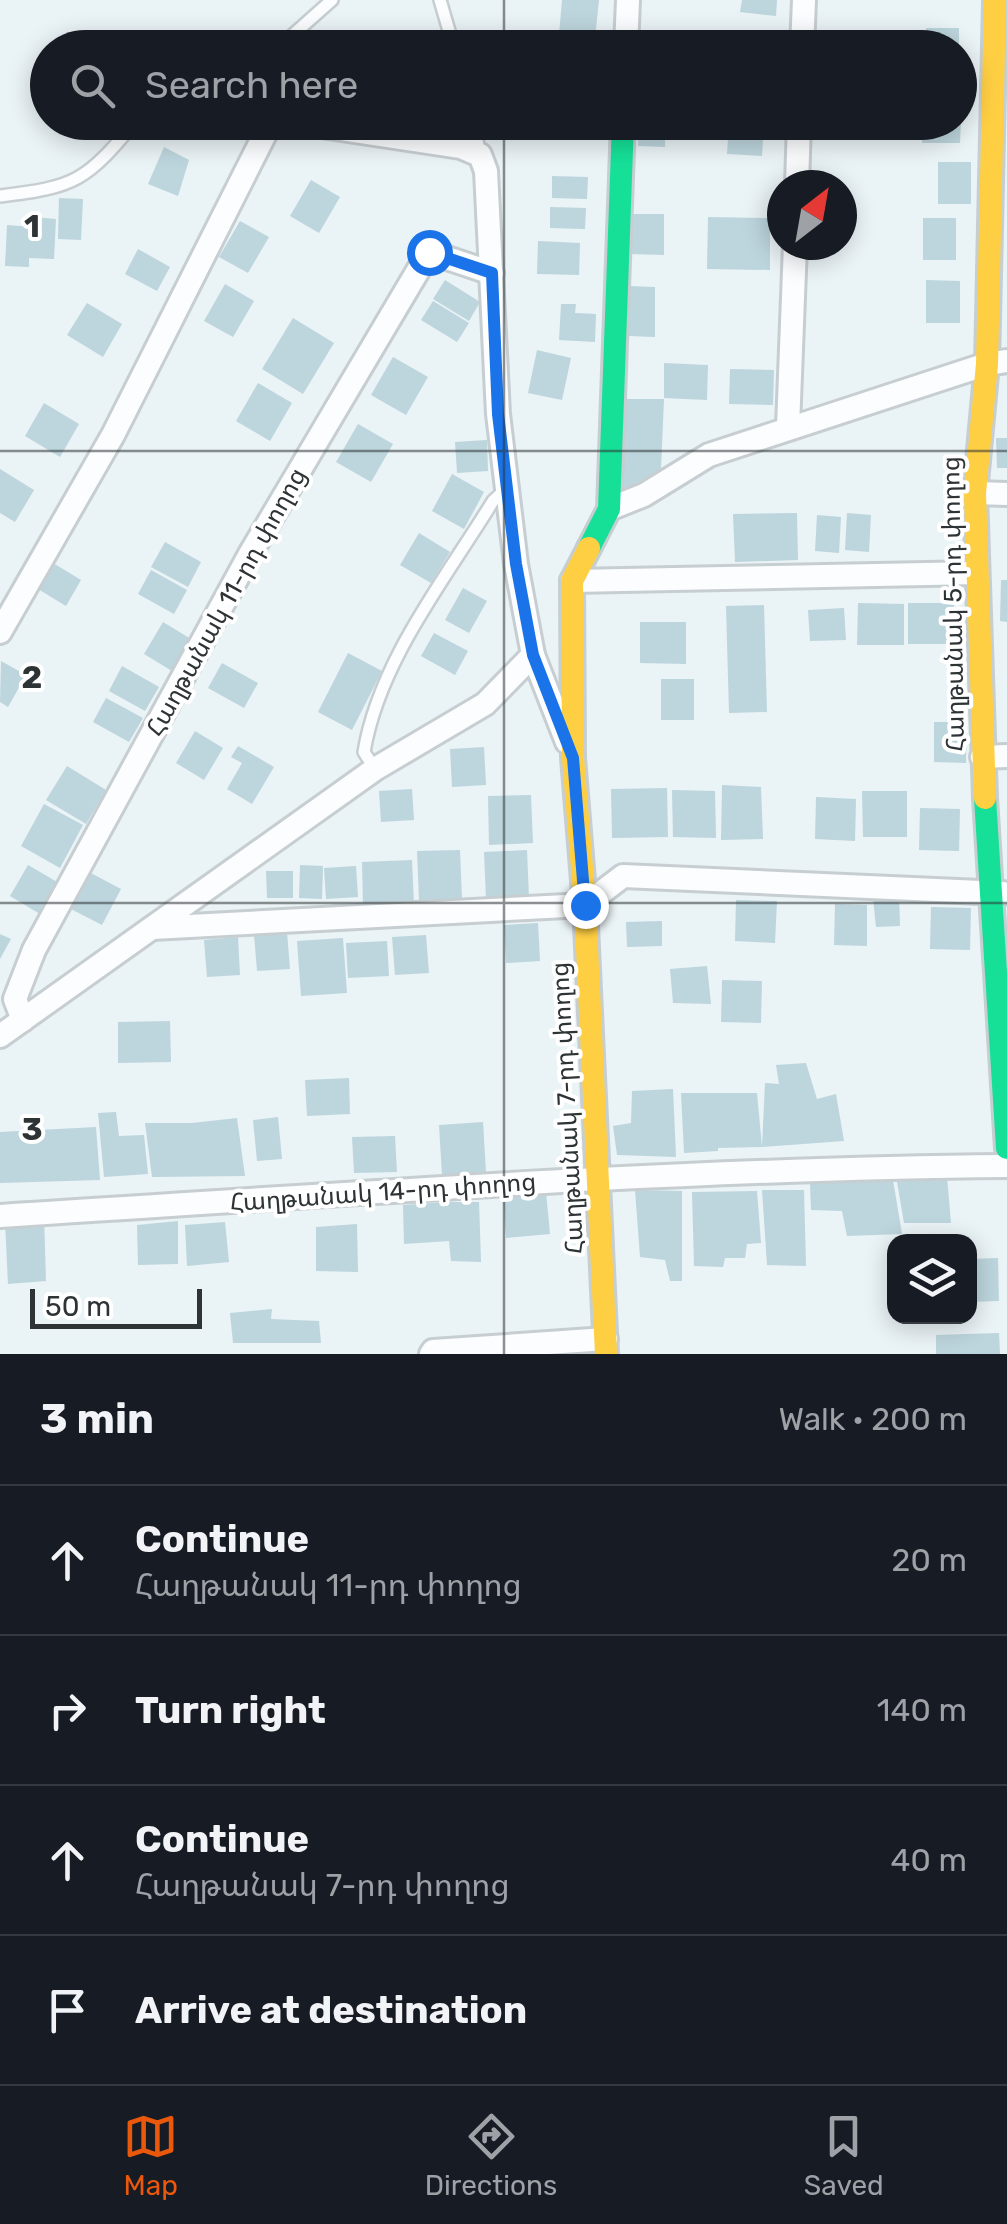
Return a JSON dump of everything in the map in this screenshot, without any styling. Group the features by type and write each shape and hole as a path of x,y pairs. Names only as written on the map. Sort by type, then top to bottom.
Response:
{"street":[{"path":"627,30 628,0"},
{"path":"803,30 804,0"},
{"name":"Հաղթանակ 5-րդ փողոց","path":"996,0 997,362 975,492 982,757 999,892 1007,1148"},
{"path":"0,632 113,435 262,140"},
{"path":"415,140 461,147 480,155 486,171 498,414 516,564 533,655 573,758"},
{"path":"623,140 610,509 644,495 709,455 997,362"},
{"path":"797,170 798,140"},
{"name":"Հաղթանակ 11-րդ փողոց","path":"23,1020 15,999 34,950 250,554 429,252 492,273"},
{"path":"788,428 794,260"},
{"path":"975,492 1007,494"},
{"name":"Հաղթանակ 7-րդ փողոց","path":"606,1346 585,905 573,758 572,581 610,509"},
{"path":"572,581 976,572"},
{"path":"0,1036 375,769 486,704 533,655"},
{"path":"982,757 1007,756"},
{"path":"152,928 585,905 623,876 999,892"},
{"name":"Հաղթանակ 14-րդ փողոց","path":"0,1216 597,1178 824,1168 1007,1166"},
{"path":"431,1354 606,1346"}],"lane":[{"path":"298,30 332,0"},
{"path":"440,0 449,30"},
{"path":"0,196 55,190 86,175 118,140"},
{"path":"477,140 480,155"},
{"path":"375,769 364,752 368,724 403,647 494,501 507,488"}],"building":[{"path":"562,0 599,0 596,30 559,30"},
{"path":"742,0 777,0 776,16 740,12"},
{"path":"926,28 959,28 959,30"},
{"path":"638,140 665,140 665,147 638,146"},
{"path":"728,140 763,140 762,156 727,154"},
{"path":"922,140 960,140 960,143"},
{"path":"164,147 189,160 178,196 148,184"},
{"path":"938,162 971,162 971,204 938,204"},
{"path":"552,176 588,177 587,199 552,198"},
{"path":"311,180 340,197 319,233 290,216"},
{"path":"59,198 83,199 81,240 58,239"},
{"path":"550,207 586,208 585,229 550,228"},
{"path":"628,214 664,214 664,255 628,254"},
{"path":"33,217 56,219 54,259 29,258 29,267 5,266 7,225 32,227"},
{"path":"708,217 767,218 770,270 707,269"},
{"path":"923,218 956,218 956,260 923,260"},
{"path":"240,221 269,237 248,273 219,257"},
{"path":"538,241 580,243 579,275 537,274"},
{"path":"138,249 170,267 157,291 125,274"},
{"path":"445,280 480,302 469,321 433,299"},
{"path":"926,280 960,281 960,323 926,323"},
{"path":"225,284 254,301 233,337 204,321"},
{"path":"629,286 655,287 655,337 628,336"},
{"path":"433,301 469,323 457,342 421,320"},
{"path":"87,303 122,324 103,357 67,335"},
{"path":"561,304 576,304 575,313 596,314 595,342 559,340"},
{"path":"293,318 334,343 303,394 262,369"},
{"path":"537,350 571,358 562,400 528,393"},
{"path":"393,357 428,377 406,415 371,395"},
{"path":"664,363 708,365 707,400 664,398"},
{"path":"730,369 774,370 773,405 729,404"},
{"path":"258,383 292,403 270,441 236,421"},
{"path":"624,399 664,399 661,469 623,491"},
{"path":"44,403 79,424 60,457 25,436"},
{"path":"358,424 393,444 371,482 336,462"},
{"path":"996,438 1007,438 1007,468 997,468"},
{"path":"487,440 488,471 457,473 455,442"},
{"path":"0,469 34,490 15,522 0,513"},
{"path":"452,474 484,492 464,529 432,511"},
{"path":"797,513 798,560 735,562 733,514"},
{"path":"847,513 871,515 869,552 845,550"},
{"path":"817,515 841,517 839,553 815,551"},
{"path":"419,533 450,552 431,583 400,565"},
{"path":"165,542 201,562 188,587 151,567"},
{"path":"53,563 81,580 66,606 38,589"},
{"path":"151,570 187,590 174,614 138,594"},
{"path":"1001,580 1007,580 1007,622 1000,621"},
{"path":"463,588 487,601 469,633 445,620"},
{"path":"858,603 904,604 904,645 857,645"},
{"path":"908,603 954,603 954,644 908,644"},
{"path":"764,605 767,712 729,713 726,606"},
{"path":"844,608 846,640 810,641 808,610"},
{"path":"163,622 191,639 172,671 144,654"},
{"path":"640,622 686,622 686,664 640,663"},
{"path":"434,633 468,651 455,675 421,656"},
{"path":"348,653 382,671 352,730 318,712"},
{"path":"1,661 26,675 8,707 0,702"},
{"path":"222,663 258,683 244,708 208,688"},
{"path":"122,666 159,687 145,711 109,691"},
{"path":"661,679 694,679 694,720 661,720"},
{"path":"106,698 143,718 129,742 93,722"},
{"path":"934,722 967,722 966,763 934,762"},
{"path":"195,731 223,748 204,780 176,763"},
{"path":"238,746 274,767 252,804 227,789 242,763 231,757"},
{"path":"484,747 486,785 452,787 450,749"},
{"path":"67,766 106,790 86,824 46,800"},
{"path":"722,785 761,787 763,839 721,840"},
{"path":"667,788 668,837 612,838 611,789"},
{"path":"412,789 414,820 381,822 379,791"},
{"path":"672,790 715,791 716,838 673,837"},
{"path":"862,791 907,791 907,837 863,837"},
{"path":"531,795 533,843 489,845 488,796"},
{"path":"816,797 856,799 855,841 815,839"},
{"path":"44,804 83,825 60,868 21,846"},
{"path":"920,808 960,809 959,851 919,850"},
{"path":"460,850 462,899 419,900 417,851"},
{"path":"527,850 529,899 486,900 484,852"},
{"path":"412,860 414,905 363,906 362,862"},
{"path":"28,865 59,883 40,914 10,896"},
{"path":"300,865 323,866 322,899 299,898"},
{"path":"356,866 358,897 326,899 324,868"},
{"path":"266,871 293,871 293,898 267,898"},
{"path":"89,872 121,889 102,925 69,908"},
{"path":"899,895 900,926 876,927 873,898"},
{"path":"736,900 777,901 775,943 735,941"},
{"path":"835,904 867,905 867,946 834,945"},
{"path":"931,907 971,908 970,950 930,949"},
{"path":"662,921 662,946 627,947 626,922"},
{"path":"538,923 540,961 506,963 504,925"},
{"path":"287,932 290,969 257,971 254,934"},
{"path":"0,934 11,939 0,959"},
{"path":"426,935 429,973 395,975 392,937"},
{"path":"238,937 240,975 207,977 204,940"},
{"path":"343,938 347,993 301,996 297,941"},
{"path":"387,941 389,976 348,978 346,943"},
{"path":"707,966 711,1004 673,1003 670,969"},
{"path":"722,980 762,981 761,1023 721,1022"},
{"path":"170,1021 171,1062 118,1063 118,1022"},
{"path":"806,1063 817,1099 836,1094 844,1141 762,1147 765,1083 779,1084 776,1065"},
{"path":"349,1078 350,1114 307,1116 305,1080"},
{"path":"673,1089 676,1157 617,1155 613,1126 631,1123 632,1091"},
{"path":"681,1093 757,1093 762,1147 684,1153"},
{"path":"116,1112 119,1136 144,1135 148,1174 104,1177 98,1113"},
{"path":"278,1117 282,1159 257,1161 253,1120"},
{"path":"237,1118 245,1176 152,1177 145,1123"},
{"path":"483,1122 486,1172 442,1175 439,1125"},
{"path":"96,1127 100,1180 0,1183 0,1132"},
{"path":"395,1136 397,1172 354,1173 352,1137"},
{"path":"896,1176 947,1177 951,1223 904,1223"},
{"path":"893,1180 902,1234 847,1236 842,1211 811,1210 810,1184"},
{"path":"635,1190 682,1191 682,1281 670,1281 665,1260 640,1257"},
{"path":"762,1190 804,1190 806,1266 767,1265"},
{"path":"757,1191 761,1243 747,1244 745,1258 725,1258 723,1267 694,1266 692,1192"},
{"path":"546,1192 550,1234 506,1238 503,1196"},
{"path":"479,1202 481,1262 451,1261 449,1241 404,1244 403,1205"},
{"path":"44,1216 46,1281 8,1284 5,1222"},
{"path":"178,1221 178,1264 138,1265 137,1225"},
{"path":"225,1222 229,1262 187,1266 185,1225"},
{"path":"357,1224 358,1272 316,1271 316,1227"},
{"path":"998,1258 999,1301 977,1302 977,1259"},
{"path":"272,1309 271,1319 319,1321 321,1343 233,1343 230,1313"},
{"path":"999,1333 1000,1354 936,1354 936,1335"}],"traffic: fast":[{"path":"589,548 609,509 622,140"},
{"path":"985,798 1007,1148"}],"traffic: slow":[{"path":"985,798 975,493 987,364 995,0"},
{"path":"589,548 572,581 573,758 585,905 606,1354"}],"route":[{"path":"429,252 492,273 498,414 516,564 533,655 573,758 585,905"}]}
